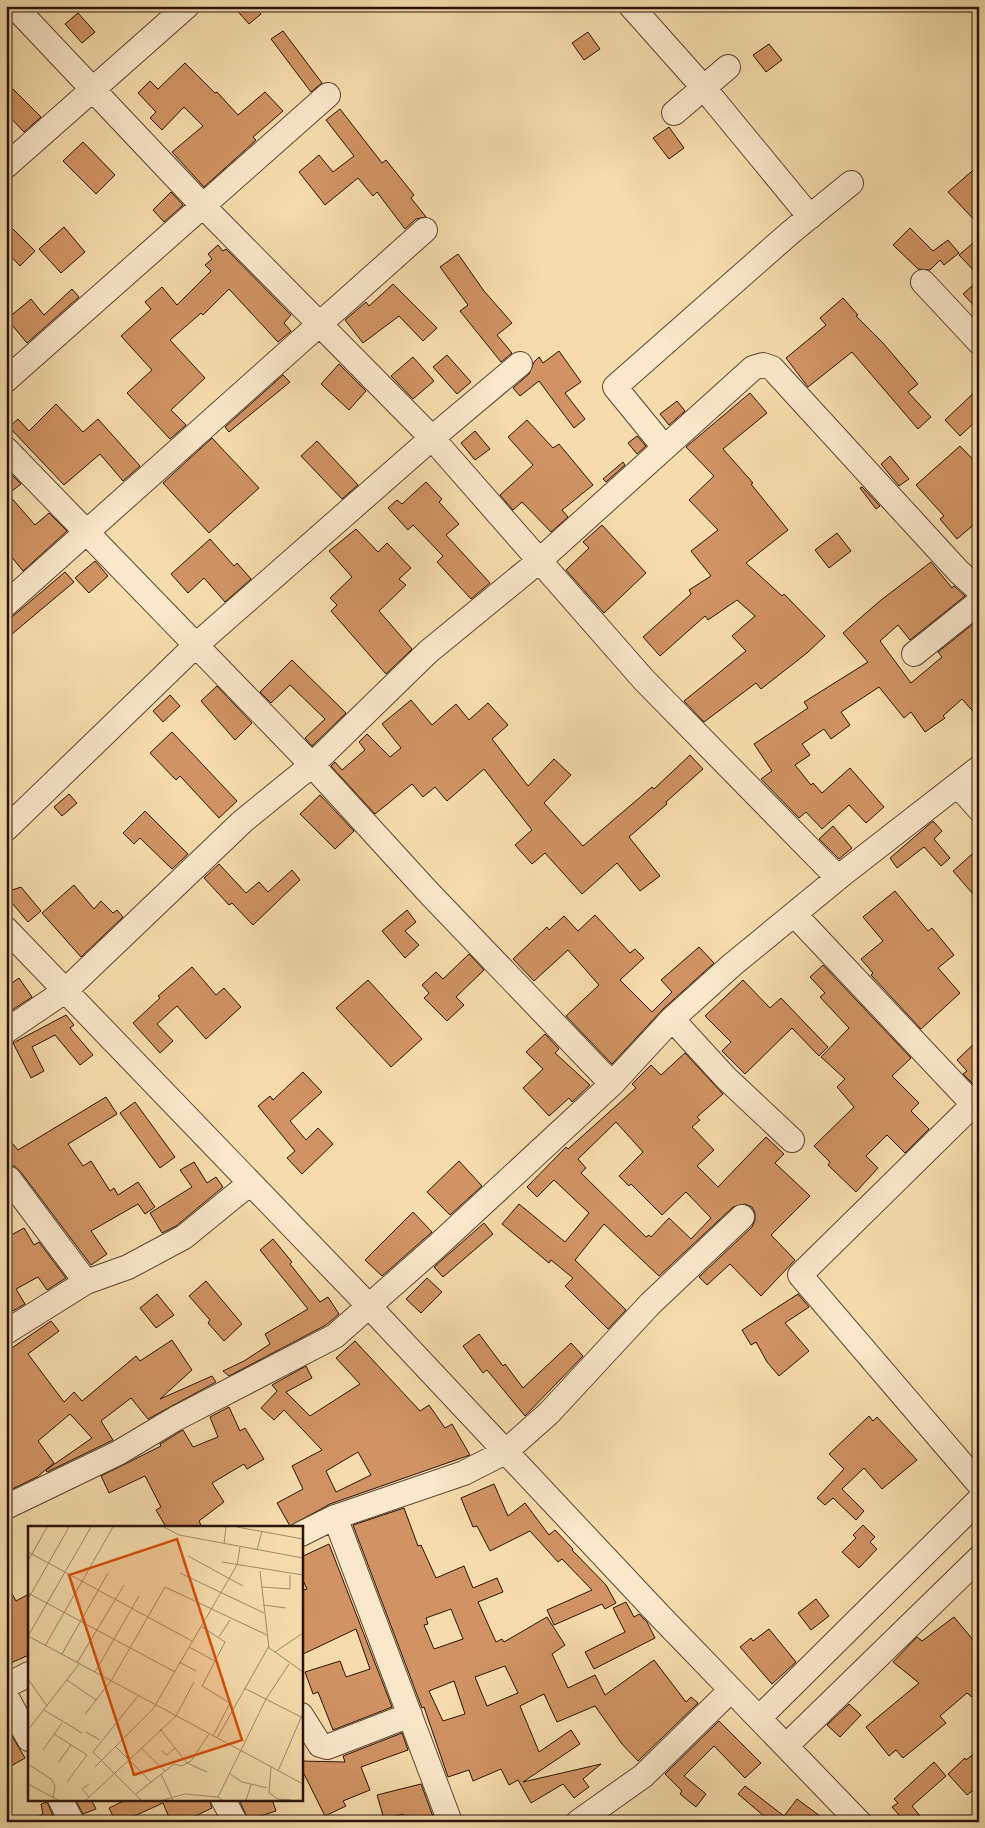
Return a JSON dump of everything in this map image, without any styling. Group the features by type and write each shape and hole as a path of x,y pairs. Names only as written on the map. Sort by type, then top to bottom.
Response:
{"street":[{"path":"14,6 202,205 432,438 644,680 838,878"},
{"path":"6,166 187,6"},
{"path":"631,6 703,87 810,217"},
{"path":"674,113 728,67"},
{"path":"6,380 328,94"},
{"path":"664,447 615,387 810,217 851,184"},
{"path":"6,604 87,534 425,230"},
{"path":"923,282 979,342"},
{"path":"6,828 196,646 432,438 520,364"},
{"path":"6,1031 65,991 243,821 312,765 428,652 539,561 753,368 762,365 768,366 797,394 959,572 979,590"},
{"path":"6,449 312,765 429,893 612,1084"},
{"path":"914,654 979,602"},
{"path":"6,1507 118,1453 175,1419 335,1336 438,1246 493,1192 612,1084 672,1018 732,965 838,878 979,768"},
{"path":"958,785 979,809"},
{"path":"794,914 976,1102 800,1275 979,1484"},
{"path":"6,929 859,1822"},
{"path":"672,1018 726,1078 792,1140"},
{"path":"9,1179 86,1282"},
{"path":"6,1332 86,1282 128,1267 184,1237 249,1184"},
{"path":"302,1534 335,1517 464,1473 505,1452 549,1413 650,1304 742,1217"},
{"path":"759,1718 979,1500"},
{"path":"335,1517 450,1822"},
{"path":"786,1746 979,1558"},
{"path":"6,1686 28,1675"},
{"path":"578,1822 643,1776 731,1690"},
{"path":"6,1696 28,1737"},
{"path":"302,1717 320,1745 327,1748 410,1715"},
{"path":"61,1800 72,1822"},
{"path":"224,1800 235,1822"}],"building":[{"path":"233,6 254,6 261,14 249,24"},
{"path":"78,13 95,32 82,43 65,24"},
{"path":"283,31 322,83 311,92 271,39"},
{"path":"588,32 600,49 584,60 572,43"},
{"path":"769,44 782,60 766,72 753,55"},
{"path":"185,63 215,93 217,92 238,115 265,92 283,111 253,137 256,140 204,187 172,152 203,126 184,107 162,130 150,118 156,112 138,93 150,81 158,89"},
{"path":"6,82 41,117 24,132 6,113"},
{"path":"340,109 382,163 386,160 414,195 411,198 426,217 416,219 405,229 377,192 373,196 358,178 325,205 299,172 319,155 333,172 354,156 326,120"},
{"path":"669,127 684,148 669,159 653,138"},
{"path":"83,142 115,175 96,194 63,161"},
{"path":"979,165 979,225 948,192"},
{"path":"171,192 183,205 164,222 153,210"},
{"path":"6,222 35,251 20,266 6,251"},
{"path":"64,227 85,252 61,273 39,249"},
{"path":"910,228 933,251 948,240 959,253 944,265 940,260 930,270 918,269 893,245"},
{"path":"979,238 979,276 959,255"},
{"path":"218,245 223,251 226,249 291,315 284,323 291,331 278,342 229,289 203,315 201,313 170,340 205,378 171,410 186,425 170,439 127,393 152,370 121,336 151,309 145,302 162,287 177,305 211,271 205,265 212,259 208,254"},
{"path":"458,254 484,291 512,323 497,335 512,353 501,362 460,311 468,305 440,267"},
{"path":"979,280 979,311 963,294"},
{"path":"393,284 437,328 423,341 399,316 363,343 345,320 366,302 369,306"},
{"path":"72,289 79,297 27,343 7,319 31,299 44,315"},
{"path":"843,298 858,315 856,316 883,343 918,384 908,392 931,417 918,429 852,352 808,387 786,358 826,325 820,318"},
{"path":"559,351 581,382 565,393 585,419 574,428 539,381 520,396 513,388 529,374 534,362 539,357 543,363"},
{"path":"447,355 471,382 457,394 433,367"},
{"path":"413,357 434,381 413,399 391,376"},
{"path":"339,364 366,391 349,410 321,384"},
{"path":"283,375 290,382 229,432 225,427"},
{"path":"979,388 979,418 960,436 945,420"},
{"path":"750,393 767,413 723,449 753,483 751,484 788,530 746,563 782,596 784,594 825,636 807,653 761,689 756,683 704,722 684,701 746,651 732,636 755,616 737,600 708,620 705,616 660,656 643,637 691,594 689,590 711,576 691,551 718,530 689,500 714,476 686,447"},
{"path":"677,401 685,411 669,425 660,414"},
{"path":"56,404 83,432 98,419 140,466 123,481 100,454 64,485 9,427 18,419 29,431"},
{"path":"527,420 553,448 559,444 593,485 562,510 568,517 551,532 522,502 513,510 500,495 533,465 508,437"},
{"path":"475,431 490,449 475,460 461,443"},
{"path":"637,436 646,446 637,454 628,443"},
{"path":"212,438 259,488 209,533 163,483"},
{"path":"317,441 358,485 342,499 301,456"},
{"path":"960,446 979,466 979,520 957,539 940,519 944,516 916,485"},
{"path":"890,456 909,479 899,486 881,464"},
{"path":"623,462 625,465 606,482 603,479"},
{"path":"6,469 21,484 8,494 35,525 49,513 67,531 23,571 6,550"},
{"path":"426,482 442,499 439,502 459,524 446,535 490,583 471,599 437,562 443,556 413,525 408,530 388,508 397,500 402,504"},
{"path":"862,487 880,506 876,509 860,488"},
{"path":"602,525 646,573 604,613 566,570 589,548 583,542"},
{"path":"356,529 378,552 387,543 411,568 399,579 406,585 379,611 412,649 386,674 331,611 337,605 330,598 352,577 329,551"},
{"path":"837,533 851,551 829,568 815,550"},
{"path":"210,539 234,566 237,563 251,579 225,602 204,578 188,593 171,574"},
{"path":"95,561 108,576 89,593 75,578"},
{"path":"931,562 952,588 954,586 965,596 910,640 898,625 880,641 911,683 942,657 938,652 973,624 979,631 979,718 962,699 943,716 945,718 925,732 911,712 904,718 879,687 841,712 850,725 831,739 824,729 802,744 810,755 795,765 811,785 813,783 822,793 850,768 884,807 866,823 849,805 822,829 806,812 799,818 761,779 772,771 754,744 808,708 804,702 868,662 843,633 881,600"},
{"path":"65,572 74,582 6,639 6,622"},
{"path":"292,660 346,713 312,746 305,738 325,719 290,685 271,703 260,692"},
{"path":"217,686 252,723 235,740 201,701"},
{"path":"170,695 180,706 163,722 153,711"},
{"path":"411,700 432,725 456,704 469,720 488,703 508,725 492,739 528,786 554,759 571,775 544,803 583,846 652,787 654,789 690,755 703,769 629,837 660,876 640,891 617,863 582,894 545,853 532,864 515,845 532,830 484,769 447,801 435,787 423,797 412,784 375,814 331,766 335,762 342,770 365,750 359,742 367,734 390,757 401,748 382,724"},
{"path":"172,732 237,801 219,818 180,776 176,780 150,753"},
{"path":"69,794 77,803 62,816 54,807"},
{"path":"320,795 354,831 335,849 300,814"},
{"path":"145,811 188,854 172,869 140,838 134,844 123,833"},
{"path":"933,821 942,831 934,839 950,858 941,866 924,847 897,868 890,858"},
{"path":"833,826 852,848 839,859 819,839"},
{"path":"979,848 979,901 953,871"},
{"path":"219,864 246,893 259,882 268,892 292,870 300,880 253,925 232,903 229,905 204,878"},
{"path":"74,885 94,909 101,901 113,913 117,910 123,917 81,957 42,913"},
{"path":"21,887 41,911 28,922 6,896 6,892"},
{"path":"895,891 928,931 932,928 954,955 938,968 960,993 921,1029 871,975 873,973 861,959 883,941 863,917"},
{"path":"407,910 416,922 405,931 419,945 405,958 382,931"},
{"path":"595,915 630,953 635,949 644,958 620,980 652,1012 672,992 661,980 699,947 714,963 663,1009 612,1064 566,1016 599,985 568,950 534,981 513,959 547,927 549,930 564,916 578,931"},
{"path":"469,954 484,970 456,997 464,1005 447,1021 424,998 429,993 422,985 436,972 443,979"},
{"path":"823,965 911,1058 892,1076 919,1103 911,1111 929,1129 905,1153 887,1135 866,1156 878,1168 856,1192 828,1165 830,1162 814,1146 854,1107 837,1087 845,1079 821,1057 849,1028 820,997 825,993 810,977"},
{"path":"192,967 216,995 224,988 241,1007 206,1039 177,1006 157,1024 173,1041 160,1053 133,1023 160,998 158,996"},
{"path":"19,978 32,997 6,1014 6,987"},
{"path":"368,980 422,1039 391,1067 336,1008"},
{"path":"743,980 770,1008 781,998 828,1047 819,1056 792,1028 745,1074 722,1051 731,1042 705,1016"},
{"path":"66,1015 74,1025 70,1028 93,1055 80,1065 55,1035 32,1047 44,1071 31,1078 13,1043"},
{"path":"545,1034 559,1049 555,1053 590,1085 572,1102 569,1098 549,1116 523,1088 543,1069 526,1052"},
{"path":"979,1039 979,1083 974,1085 963,1074 967,1071 957,1060"},
{"path":"685,1053 723,1094 697,1117 700,1120 692,1127 714,1150 697,1166 718,1187 766,1137 784,1154 775,1163 810,1196 771,1235 795,1260 761,1296 730,1264 707,1285 699,1277 752,1227 755,1213 752,1207 745,1204 733,1207 659,1276 604,1224 575,1260 626,1310 608,1329 565,1286 573,1278 551,1260 549,1263 502,1224 519,1204 565,1242 589,1213 554,1180 537,1197 527,1187 566,1147 568,1149 636,1088 632,1084 651,1065 661,1075","holes":["616,1122 643,1152 619,1176 629,1186 631,1184 662,1215 686,1192 711,1218 691,1239 669,1218 651,1237 649,1235 646,1237 581,1173 586,1168 578,1159"]},
{"path":"303,1072 322,1092 290,1121 306,1140 318,1128 333,1144 302,1174 287,1158 295,1151 258,1106 270,1096 273,1100"},
{"path":"106,1097 117,1114 68,1144 83,1166 91,1161 110,1191 114,1188 118,1195 138,1182 155,1207 145,1214 138,1204 91,1231 107,1254 91,1265 20,1171 14,1166 6,1166 6,1136 18,1150"},
{"path":"135,1102 175,1157 160,1168 120,1113"},
{"path":"459,1161 482,1186 450,1215 427,1192"},
{"path":"194,1162 207,1183 216,1177 223,1187 176,1226 162,1233 150,1213 192,1187 180,1170"},
{"path":"413,1212 432,1232 382,1276 365,1260"},
{"path":"484,1223 493,1234 443,1277 434,1267"},
{"path":"24,1228 34,1245 39,1242 66,1278 47,1290 38,1277 16,1289 25,1304 11,1312 6,1304 6,1238"},
{"path":"273,1239 320,1302 328,1297 339,1314 326,1325 229,1376 223,1371 244,1361 270,1344 265,1334 308,1309 260,1250"},
{"path":"427,1278 442,1292 421,1313 406,1299"},
{"path":"206,1281 242,1324 224,1341 208,1323 210,1320 189,1296"},
{"path":"157,1294 174,1315 156,1328 140,1308"},
{"path":"798,1294 809,1307 785,1323 809,1351 779,1376 767,1362 756,1342 751,1345 742,1330"},
{"path":"51,1321 59,1331 28,1354 64,1402 74,1392 82,1401 136,1356 140,1361 172,1340 192,1370 160,1399 212,1376 216,1382 148,1419 131,1398 101,1421 113,1440 47,1472 46,1470 92,1438 70,1414 38,1441 54,1463 37,1477 6,1492 6,1352"},
{"path":"479,1334 503,1366 505,1364 523,1388 571,1343 583,1356 525,1416 487,1370 483,1373 463,1346"},
{"path":"355,1341 420,1411 429,1405 445,1428 452,1424 470,1455 330,1504 290,1526 277,1503 303,1489 292,1466 322,1450 284,1410 274,1420 261,1408 277,1391 272,1385 306,1366 312,1378 286,1392 310,1416 360,1384 336,1358","holes":["358,1452 371,1475 336,1492 326,1471"]},
{"path":"229,1407 240,1431 245,1428 264,1459 247,1469 244,1464 212,1483 224,1502 199,1521 202,1526 165,1526 156,1510 161,1507 145,1476 109,1493 101,1476 161,1446 160,1444 183,1430 193,1447 218,1437 210,1417"},
{"path":"869,1416 873,1421 877,1417 917,1460 882,1489 864,1468 842,1489 864,1511 856,1520 833,1498 825,1505 817,1498 844,1469 829,1454"},
{"path":"494,1484 508,1516 525,1503 549,1535 555,1530 606,1585 616,1603 605,1609 602,1604 554,1625 547,1610 592,1590 562,1559 558,1562 530,1531 490,1551 477,1526 473,1527 461,1498"},
{"path":"404,1508 418,1546 421,1545 436,1578 464,1566 473,1588 497,1578 503,1592 478,1602 496,1642 502,1639 504,1642 547,1617 565,1645 552,1654 568,1688 595,1675 605,1695 654,1660 686,1702 691,1697 698,1703 638,1761 622,1744 595,1706 557,1722 544,1694 520,1706 539,1752 571,1730 580,1744 523,1782 601,1764 583,1779 589,1787 574,1798 563,1784 531,1803 518,1780 509,1785 501,1769 473,1781 469,1770 448,1777 424,1707 422,1708 353,1525","holes":["451,1609 463,1639 434,1649 424,1625 428,1624 426,1618","505,1666 518,1693 487,1706 475,1677","454,1681 465,1714 443,1721 429,1691"]},
{"path":"863,1525 875,1537 870,1542 877,1549 859,1568 842,1552 856,1538 853,1535"},
{"path":"329,1544 392,1707 333,1730 318,1692 313,1694 305,1672 340,1661 346,1677 370,1669 356,1629 302,1655 302,1591 307,1589 302,1578 302,1557"},
{"path":"6,1583 16,1601 28,1595 28,1655 6,1665"},
{"path":"816,1599 829,1616 811,1630 798,1613"},
{"path":"626,1602 634,1617 639,1614 647,1622 655,1638 594,1669 585,1652 625,1632 613,1608"},
{"path":"954,1617 979,1647 979,1691 972,1697 967,1693 940,1716 946,1723 903,1758 896,1750 889,1756 866,1727 919,1683 893,1662 917,1637 922,1641"},
{"path":"769,1629 796,1662 772,1684 740,1647 751,1638 753,1641"},
{"path":"849,1704 861,1715 840,1737 827,1725"},
{"path":"719,1721 761,1763 745,1778 714,1746 684,1776 706,1794 696,1807 680,1794 682,1791 665,1774"},
{"path":"6,1726 25,1758 6,1769"},
{"path":"402,1733 408,1750 361,1767 370,1790 343,1801 346,1806 325,1816 302,1770 302,1761 345,1762 343,1756"},
{"path":"979,1750 979,1798 972,1791 967,1795 948,1774 965,1758 966,1760"},
{"path":"934,1762 946,1776 912,1806 925,1822 905,1822 892,1807 898,1803 894,1799"},
{"path":"421,1784 435,1822 404,1822 403,1814 384,1819 377,1795"},
{"path":"745,1786 784,1816 797,1799 828,1822 759,1822 764,1816 738,1794"},
{"path":"92,1800 96,1809 83,1814 76,1801"},
{"path":"126,1800 209,1800 212,1808 183,1822 171,1822 163,1803 121,1822 116,1822 109,1808"},
{"path":"239,1800 272,1800 276,1811 248,1820"},
{"path":"47,1802 56,1822 27,1822 43,1814 41,1804"}]}
